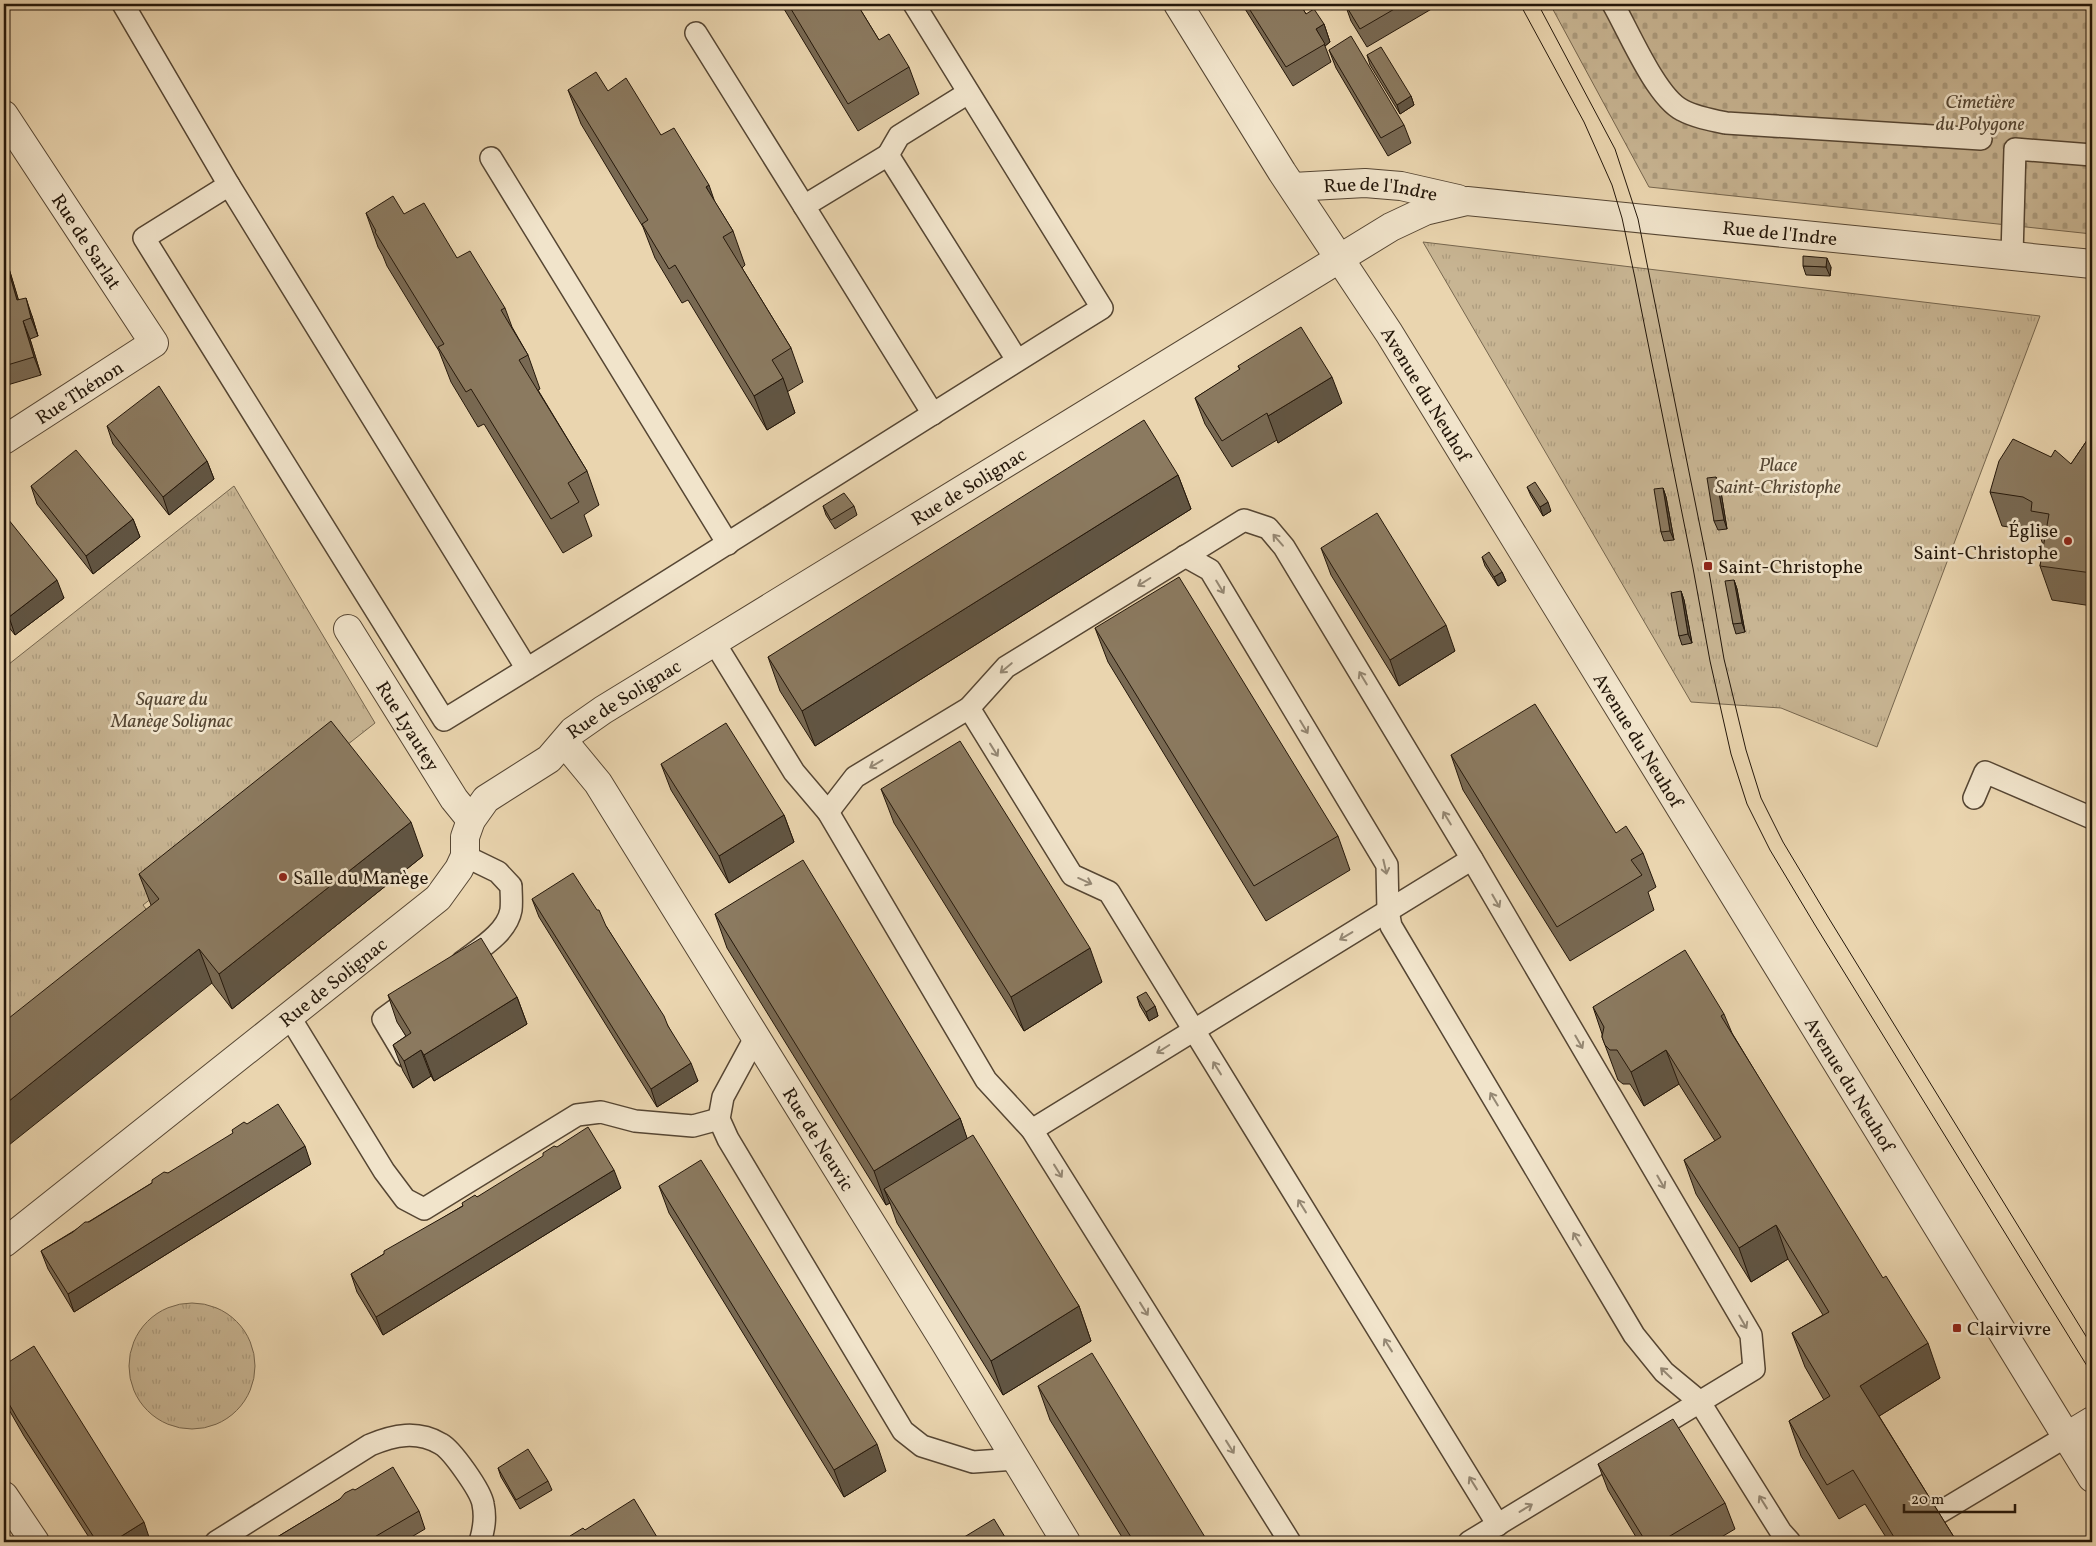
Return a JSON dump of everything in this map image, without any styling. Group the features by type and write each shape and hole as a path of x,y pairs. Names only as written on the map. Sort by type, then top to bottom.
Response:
{"street":[{"name":"Avenue du Neuhof","path":"1178,4 1293,187 1389,333 2092,1478"},
{"name":"Rue de Sarlat","path":"4,115 11,143 154,344"},
{"name":"Rue de l'Indre","path":"1293,187 1365,183 1401,186 1467,202 2092,264"},
{"name":"Rue de l'Indre","path":"1340,259 1391,227 1425,211 1467,202"},
{"name":"Rue de Solignac","path":"4,1243 438,898 452,882 465,856 465,837 471,820 486,799 550,760 573,731 602,710 1340,259"},
{"name":"Rue Thénon","path":"4,440 154,344"},
{"name":"Rue Lyautey","path":"348,629 454,799 471,820"},
{"name":"Rue de Neuvic","path":"565,743 598,783 1066,1542"},
{"path":"2067,1436 2092,1421"},
{"path":"4,1496 35,1542"}],"lane":[{"path":"124,4 181,106 528,669"},
{"path":"229,185 144,238 444,720 728,544 1102,308 914,4"},
{"path":"1613,4 1662,91 1680,109 1696,115 1726,123 1981,139"},
{"path":"696,33 933,414"},
{"path":"804,206 888,155 899,136 968,93"},
{"path":"2012,255 2015,149 2092,155"},
{"path":"888,155 1017,360"},
{"path":"491,158 728,544"},
{"path":"828,812 855,777 968,708 1006,667 1244,520 1268,528 1284,547 1472,859 1751,1335 1754,1368 1469,1542"},
{"path":"1185,556 1210,570 1387,864 1388,911 1391,926 1634,1335 1664,1372 1699,1402 1781,1532 1790,1542"},
{"path":"714,642 794,772 828,812 986,1080 1032,1130 1290,1542"},
{"path":"968,708 1072,876 1109,892 1498,1524"},
{"path":"1974,798 1985,772 2092,818"},
{"path":"406,1056 383,1019 487,943 502,928 511,910 511,886 498,872 465,856"},
{"path":"1032,1130 1472,859"},
{"path":"289,1016 384,1171 405,1199 424,1208 577,1115 601,1112 635,1121 693,1126 719,1119"},
{"path":"755,1038 723,1097 719,1119 733,1148 903,1431 922,1446 973,1462 1016,1459"},
{"path":"216,1542 370,1445 394,1435 419,1436 442,1444 464,1470 483,1502 485,1524 480,1542"},
{"path":"1932,1517 2067,1436"}],"green space":[{"name":"Cimetière du Polygone","path":"1550,4 2092,4 2092,234 1649,187"},
{"name":"Place Saint-Christophe","path":"1423,242 2040,316 1877,747 1781,708 1691,702"},
{"name":"Square du Manège Solignac","path":"234,486 375,723 143,905 162,931 4,1057 4,668"},
{"path":"192,1303 216,1308 237,1321 250,1342 255,1366 250,1390 237,1411 216,1424 192,1429 168,1424 147,1411 134,1390 129,1366 134,1342 147,1321 168,1308"}],"building":[{"path":"788,4 857,4 879,40 889,34 909,67 848,104"},
{"path":"1260,4 1300,4 1306,14 1314,9 1324,24 1316,29 1325,44 1286,67 1250,10"},
{"path":"1345,4 1403,4 1360,29"},
{"path":"1351,36 1404,125 1381,138 1329,50"},
{"path":"1381,47 1411,96 1397,105 1367,55"},
{"path":"596,72 608,91 626,78 661,135 674,128 709,185 706,187 733,231 723,237 791,348 772,360 783,378 754,396 675,265 669,269 642,224 648,220 568,90"},
{"path":"393,196 404,214 424,203 457,258 470,251 505,308 501,310 528,355 519,360 587,471 568,483 579,502 551,519 471,389 466,392 438,347 444,344 375,232 366,213"},
{"path":"4,255 17,300 26,298 31,318 23,321 34,357 4,366"},
{"path":"1803,256 1827,258 1826,267 1803,266"},
{"path":"1301,327 1332,377 1268,416 1267,413 1222,441 1195,398 1240,369 1238,366"},
{"path":"159,386 207,461 163,497 107,426"},
{"path":"1144,420 1178,475 802,711 768,657"},
{"path":"2092,433 2092,573 2040,566 2049,514 2031,511 2032,502 2023,497 1990,492 1999,461 2013,439 2051,457 2055,450 2071,464"},
{"path":"76,450 133,519 86,556 31,486"},
{"path":"1716,477 1724,520 1714,521 1707,478"},
{"path":"1535,482 1548,502 1540,507 1527,487"},
{"path":"1663,488 1670,531 1661,532 1654,489"},
{"path":"844,493 854,506 831,520 823,506"},
{"path":"1377,513 1446,625 1390,660 1321,548"},
{"path":"4,514 57,580 9,617 4,611"},
{"path":"1489,552 1502,572 1494,577 1482,557"},
{"path":"1179,577 1338,836 1254,886 1095,628"},
{"path":"1734,580 1742,623 1733,624 1725,581"},
{"path":"1681,591 1688,634 1679,636 1671,593"},
{"path":"1535,704 1616,833 1626,826 1643,853 1631,860 1642,875 1557,927 1451,755"},
{"path":"331,721 411,822 219,974 199,949 4,1105 4,1022 159,899 139,874"},
{"path":"726,723 784,815 719,856 661,764"},
{"path":"960,741 1090,948 1011,997 881,789"},
{"path":"803,860 960,1118 874,1171 715,914"},
{"path":"573,873 597,910 599,910 606,926 664,1016 668,1026 691,1063 651,1089 532,899"},
{"path":"481,938 517,997 424,1055 421,1050 404,1061 393,1045 411,1033 388,995"},
{"path":"1685,950 1724,1014 1721,1016 1883,1278 1886,1276 1928,1343 1860,1386 1957,1542 1897,1542 1853,1470 1827,1485 1789,1421 1830,1396 1792,1333 1829,1312 1776,1225 1739,1248 1684,1160 1721,1137 1666,1050 1631,1072 1617,1050 1610,1050 1605,1045 1602,1037 1604,1027 1593,1007"},
{"path":"1146,992 1155,1006 1146,1012 1137,997"},
{"path":"278,1104 305,1146 68,1294 41,1251 73,1232 85,1222 89,1222 152,1183 152,1180 164,1172 168,1173 233,1133 232,1130 244,1122 247,1124"},
{"path":"588,1127 614,1170 376,1317 351,1274 384,1254 384,1251 463,1206 462,1203 475,1195 477,1197 543,1156 543,1153 554,1146 557,1147"},
{"path":"973,1135 1079,1306 991,1361 884,1189"},
{"path":"701,1160 877,1444 834,1470 659,1186"},
{"path":"34,1346 144,1522 112,1542 97,1542 4,1395 4,1365"},
{"path":"1092,1353 1208,1542 1134,1542 1038,1386"},
{"path":"1673,1419 1725,1503 1660,1542 1646,1542 1598,1464"},
{"path":"528,1449 548,1481 516,1500 498,1468"},
{"path":"393,1467 419,1511 366,1542 269,1542 340,1499 345,1493 353,1489 355,1490"},
{"path":"634,1499 660,1542 565,1542 571,1539 570,1536 583,1528 585,1530"},
{"path":"994,1519 1008,1542 956,1542"},
{"path":"2049,1538 2051,1542 2041,1542"}],"tram line":[{"path":"1520,4 1584,122 1612,185 1622,218 1710,661 1731,754 1747,804 1770,850 1815,925 2092,1374"},
{"path":"1538,4 1615,149 1638,219 1708,566 1724,659 1746,750 1761,798 1783,842 1828,917 2092,1346"}],"place":[{"name":"Église Saint-Christophe","path":"2068,541"},
{"name":"Saint-Christophe","path":"1708,566"},
{"name":"Salle du Manège","path":"283,877"},
{"name":"Clairvivre","path":"1957,1328"}]}
